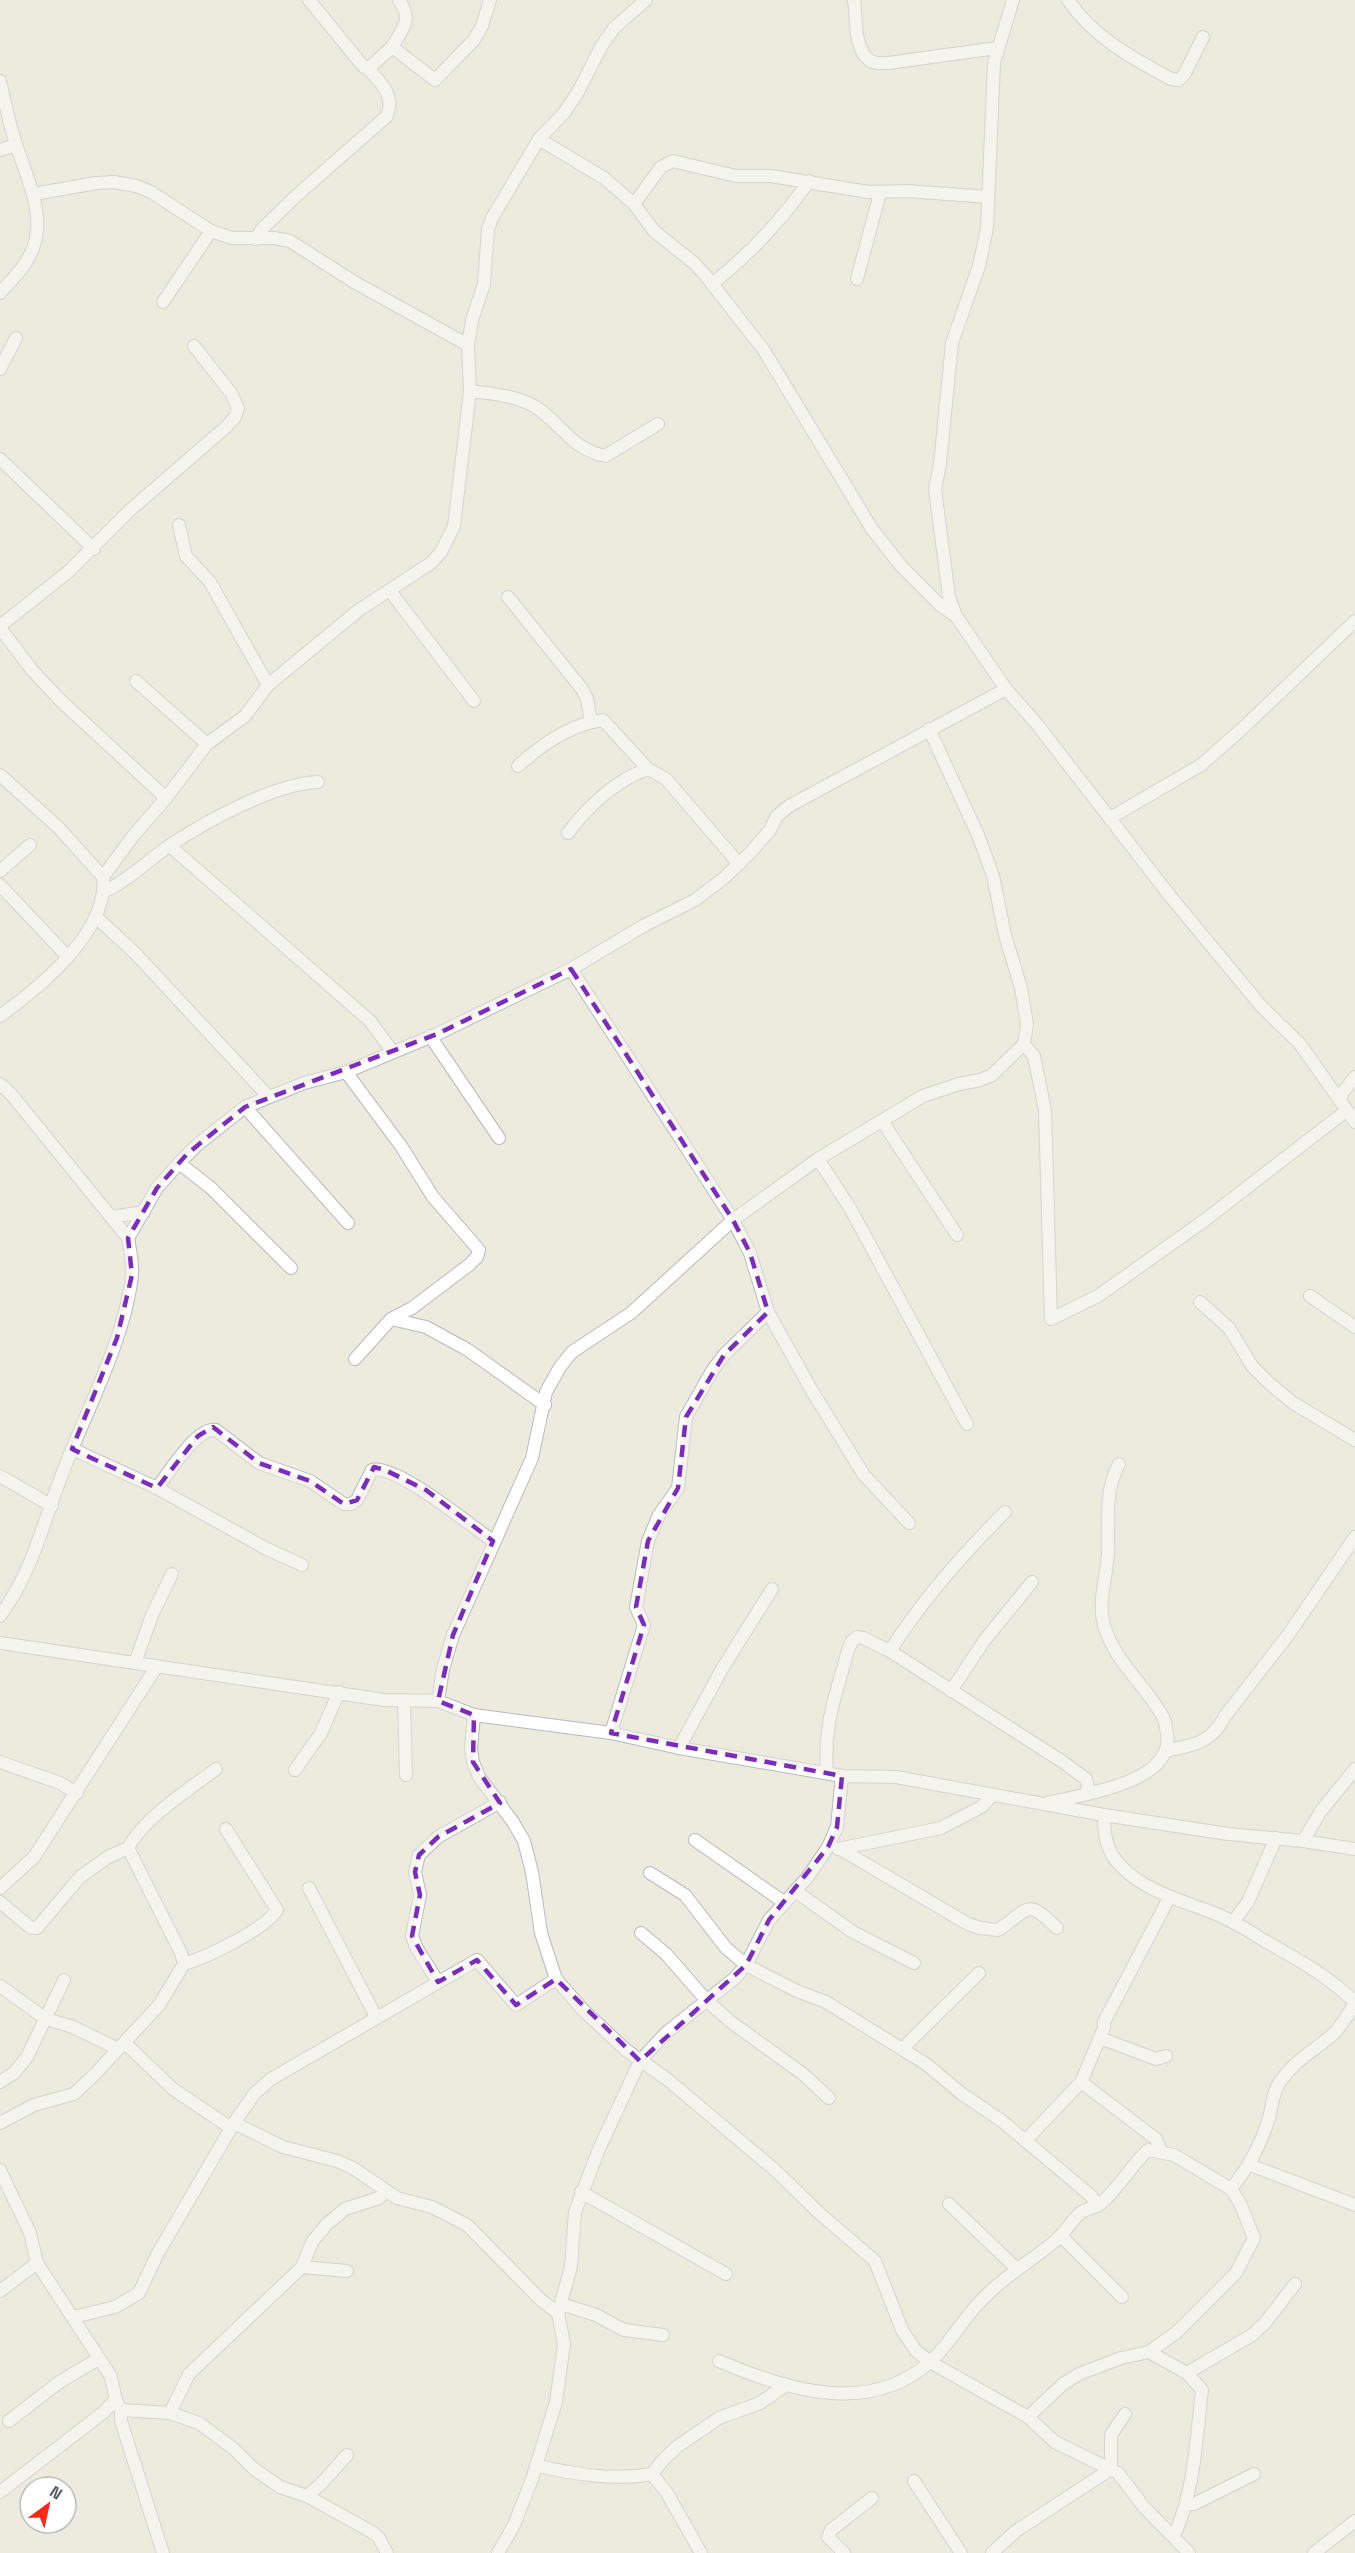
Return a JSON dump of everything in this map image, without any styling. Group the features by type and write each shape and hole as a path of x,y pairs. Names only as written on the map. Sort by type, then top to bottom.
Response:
{"street":[{"path":"256,239 262,229 296,195 387,116 391,104 386,88 363,66 323,14 309,0"},
{"path":"368,69 392,47 407,23 406,10 399,0"},
{"path":"392,47 435,80 474,40 482,26 490,0"},
{"path":"103,877 132,836 166,798 207,744 245,716 268,685 359,610 431,563 441,552 454,526 470,391 468,345 472,320 484,284 488,229 492,218 538,139 564,113 614,28 646,0"},
{"path":"854,0 858,38 868,59 875,62 888,63 997,48"},
{"path":"1012,0 997,48 988,222 979,266 950,352 940,464 935,489 950,597 956,616 1006,689 1036,723 1170,897 1261,1006 1300,1044 1355,1122"},
{"path":"1068,0 1083,22 1097,34 1171,79 1179,80 1184,75 1203,37"},
{"path":"0,81 16,145 34,194 34,247 24,266 0,293"},
{"path":"538,139 604,178 634,204 654,231 694,263 763,349 872,529 901,566 940,604 956,616"},
{"path":"0,150 16,145"},
{"path":"634,204 661,167 673,161 735,176 771,176 880,193 907,190 988,197"},
{"path":"712,284 742,261 770,232 809,181"},
{"path":"34,194 65,187 105,183 136,186 151,192 211,231 232,238 274,238 290,241 354,282 395,302 468,345"},
{"path":"857,279 880,193"},
{"path":"163,302 211,231"},
{"path":"0,369 15,338"},
{"path":"166,798 60,700 32,670 0,627 94,549 129,511 235,417 238,408 231,393 194,346"},
{"path":"470,391 506,395 533,406 550,418 578,446 605,456 657,424"},
{"path":"0,459 94,549"},
{"path":"180,525 186,555 210,582 268,685"},
{"path":"390,591 474,701"},
{"path":"508,597 582,689 587,699 591,722"},
{"path":"1110,818 1201,765 1252,720 1355,621"},
{"path":"136,681 207,744"},
{"path":"128,1238 157,1188 179,1163 197,1145 245,1107 304,1083 346,1072 430,1036 571,969 645,925 695,900 739,864 770,830 777,816 789,806 1006,689"},
{"path":"518,766 561,734 591,722 603,720 648,769 666,780 739,864"},
{"path":"438,1701 443,1669 453,1635 532,1458 546,1392 572,1352 632,1313 733,1220 818,1159 923,1096 992,1075 1024,1044 1027,1024 1021,988 1005,935 993,876 978,835 929,729"},
{"path":"568,833 600,799 636,773 648,769"},
{"path":"0,775 58,827 103,877 105,891 97,918 68,957 21,1001 0,1016"},
{"path":"105,891 124,882 170,846 234,810 280,789 302,783 318,782"},
{"path":"0,871 30,845"},
{"path":"170,846 370,1021 392,1051"},
{"path":"0,885 68,957"},
{"path":"97,918 134,952 268,1096"},
{"path":"571,969 733,1220 750,1253 768,1312 812,1391 864,1475 909,1523"},
{"path":"430,1036 499,1138"},
{"path":"1024,1044 1034,1056 1045,1110 1051,1319 1098,1296 1116,1284 1292,1155 1346,1111"},
{"path":"346,1072 401,1146 433,1197 478,1250 477,1257 469,1265 412,1308 391,1319 355,1359"},
{"path":"1340,1099 1342,1092 1355,1077"},
{"path":"0,1084 11,1094 128,1238 132,1275 117,1338 72,1449 52,1506 25,1575 0,1616"},
{"path":"245,1107 348,1223"},
{"path":"882,1121 957,1235"},
{"path":"818,1159 850,1208 967,1424"},
{"path":"179,1163 212,1188 291,1268"},
{"path":"111,1217 144,1212"},
{"path":"1310,1296 1355,1327"},
{"path":"1200,1302 1229,1328 1252,1366 1269,1383 1293,1403 1355,1440"},
{"path":"610,1733 644,1625 636,1607 648,1540 659,1515 678,1488 686,1417 724,1354 768,1312"},
{"path":"391,1319 426,1327 443,1336 468,1350 545,1405"},
{"path":"157,1488 198,1436 211,1429 216,1430 259,1463 310,1481 344,1504 351,1504 357,1500 372,1470 378,1468 385,1470 409,1484 426,1490 494,1541"},
{"path":"72,1449 157,1488 302,1566"},
{"path":"1043,1804 1126,1783 1147,1774 1157,1765 1168,1740 1164,1718 1123,1665 1109,1641 1103,1623 1101,1601 1108,1557 1108,1494 1119,1464"},
{"path":"0,1476 52,1506"},
{"path":"890,1651 914,1613 972,1545 1005,1512"},
{"path":"1165,1751 1196,1744 1218,1730 1226,1716 1288,1635 1355,1537"},
{"path":"135,1663 152,1615 172,1575"},
{"path":"951,1691 984,1641 1032,1582"},
{"path":"680,1748 722,1670 772,1589"},
{"path":"827,1773 825,1749 827,1722 852,1641 857,1637 890,1651 1078,1772 1086,1779 1089,1793"},
{"path":"0,1643 384,1700 438,1701 474,1715 610,1733 680,1748 842,1776 896,1777 1104,1815 1228,1834 1355,1849"},
{"path":"0,1888 34,1857 157,1666"},
{"path":"295,1770 318,1738 339,1692"},
{"path":"404,1700 406,1775"},
{"path":"474,1715 471,1748 473,1762 480,1777 524,1841 532,1872 541,1933 556,1980 583,2010 640,2061 668,2080 776,2171 818,2212 875,2261 902,2330 916,2351 930,2362 1028,2417 1055,2442 1118,2473 1144,2507 1189,2553"},
{"path":"0,1762 60,1783 77,1793"},
{"path":"0,1902 31,1928 37,1928 80,1877 108,1857 128,1848 134,1837 177,1798 216,1769"},
{"path":"1302,1841 1321,1811 1355,1769"},
{"path":"498,2553 514,2525 537,2466 556,2402 564,2344 560,2309 571,2267 574,2212 581,2192 640,2061 666,2033 735,1978 746,1965 764,1927 828,1847 837,1827 842,1776"},
{"path":"842,1850 941,1828 981,1807 992,1796"},
{"path":"438,1982 416,1947 412,1936 420,1895 415,1872 419,1855 438,1837 500,1803"},
{"path":"1104,1815 1104,1835 1109,1851 1119,1865 1134,1877 1169,1898 1233,1922 1315,1970 1333,1982 1355,2003 1332,2035 1296,2061 1279,2083 1272,2095 1270,2116 1250,2165 1231,2189"},
{"path":"0,2123 34,2105 74,2094 159,2005 184,1964 215,1952 274,1915 277,1910 226,1829"},
{"path":"1233,1922 1248,1902 1276,1838"},
{"path":"695,1840 785,1903"},
{"path":"828,1847 842,1850 968,1924 998,1930 1022,1911 1032,1908 1039,1910 1057,1928"},
{"path":"128,1848 174,1936 184,1964"},
{"path":"650,1874 685,1895 726,1948 746,1965 797,1991 826,2002 902,2049 1002,2121 1090,2195 1098,2205"},
{"path":"309,1888 376,2017"},
{"path":"795,1891 853,1932 914,1963"},
{"path":"1025,2141 1081,2082 1104,2028 1104,2022 1122,1984 1169,1898"},
{"path":"641,1933 666,1954 707,2001 731,2022 803,2074 829,2098"},
{"path":"74,2317 115,2307 139,2293 158,2253 233,2125 254,2094 271,2079 477,1960 516,2005 556,1980"},
{"path":"902,2049 979,1973"},
{"path":"0,2082 14,2073 27,2057 64,1980"},
{"path":"0,1986 46,2019 122,2046 174,2089 233,2125 283,2147 337,2161 353,2168 397,2198 432,2207 467,2225 541,2300 560,2309 596,2315 624,2330 663,2335"},
{"path":"1100,2038 1156,2059 1166,2056"},
{"path":"1081,2082 1155,2139 1161,2151"},
{"path":"719,2361 756,2377 807,2390 861,2395 880,2390 900,2381 930,2362 978,2303 1017,2269 1061,2236 1083,2211 1098,2205 1148,2150 1174,2155 1231,2189 1240,2203 1254,2238 1236,2274 1177,2332 1149,2352 1121,2358 1079,2374 1063,2384 1028,2417"},
{"path":"1250,2165 1355,2205"},
{"path":"0,2170 30,2233 37,2263 110,2375 115,2388 121,2421 163,2553"},
{"path":"170,2413 189,2374 302,2267 312,2242 327,2224 345,2209 378,2198 387,2191"},
{"path":"581,2192 726,2274"},
{"path":"949,2204 1017,2269"},
{"path":"1061,2236 1122,2297"},
{"path":"0,2291 37,2263"},
{"path":"302,2267 347,2271"},
{"path":"1187,2373 1252,2336 1265,2324 1295,2284"},
{"path":"1149,2352 1187,2373 1202,2390 1194,2476 1187,2504 1174,2536"},
{"path":"9,2421 57,2383 98,2359"},
{"path":"537,2466 599,2477 625,2478 652,2474 678,2446 719,2418 760,2403 786,2385"},
{"path":"0,2492 104,2412 118,2405 170,2413 199,2423 234,2449 254,2469 280,2487 307,2496 372,2532 379,2538 387,2553"},
{"path":"1111,2469 1111,2435 1125,2414"},
{"path":"307,2496 347,2455"},
{"path":"992,2553 1004,2540 1024,2525 1111,2469"},
{"path":"652,2474 667,2493 701,2553"},
{"path":"1187,2504 1194,2504 1254,2474"},
{"path":"914,2481 961,2553"},
{"path":"844,2553 830,2542 828,2537 831,2530 872,2498"},
{"path":"1314,2553 1355,2521"}],"highlighted area":[{"path":"571,969 733,1220 750,1253 768,1312 724,1355 686,1417 678,1488 648,1541 636,1607 644,1625 611,1733 842,1776 837,1827 828,1847 769,1920 746,1965 640,2061 556,1979 516,2005 477,1960 438,1982 412,1936 420,1895 415,1872 419,1855 438,1837 500,1803 473,1762 474,1715 438,1701 453,1635 493,1541 426,1490 385,1470 374,1467 357,1500 344,1504 310,1481 259,1463 213,1427 198,1436 157,1488 72,1449 117,1338 132,1275 128,1238 157,1188 187,1154 245,1107 437,1034"}]}
